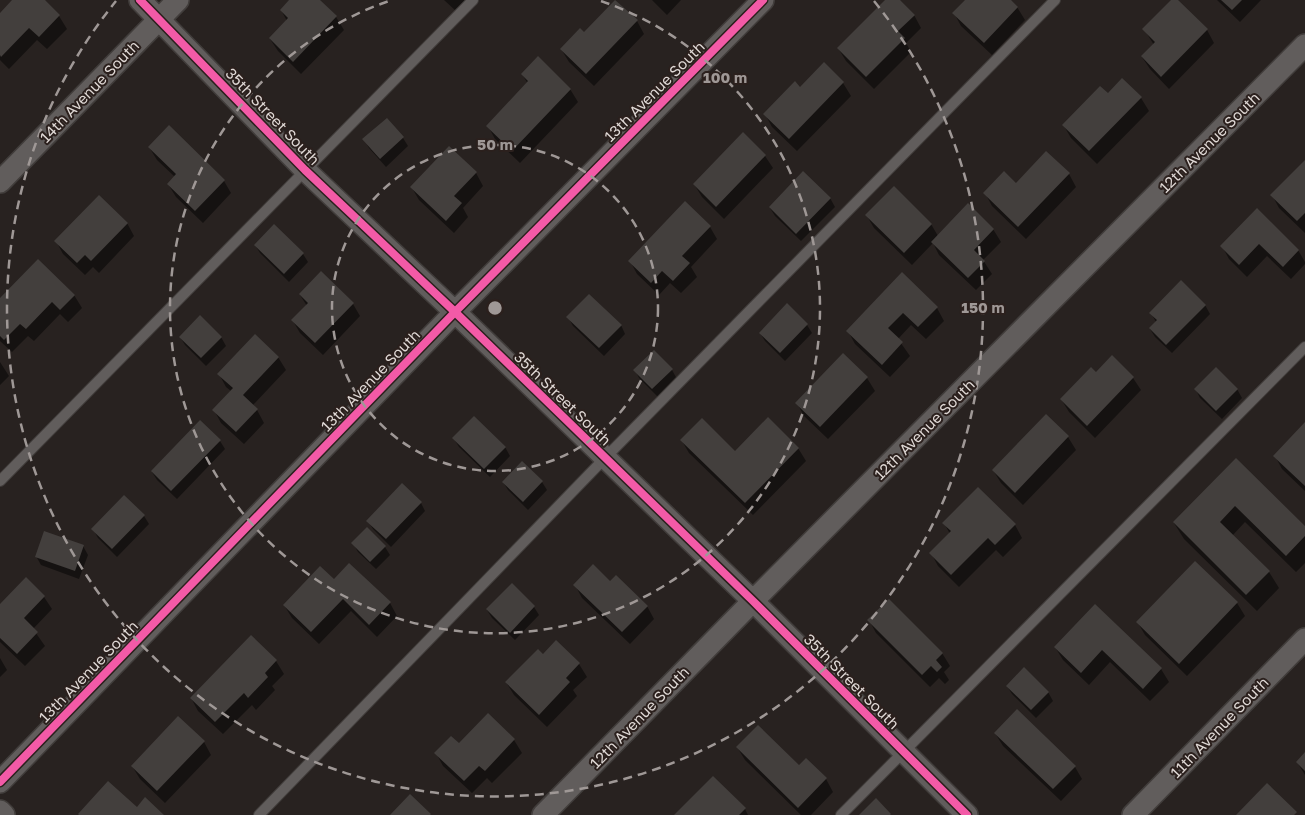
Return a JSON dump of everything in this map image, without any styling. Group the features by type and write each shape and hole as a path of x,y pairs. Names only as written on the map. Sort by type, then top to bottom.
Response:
{"street":[{"name":"35th Street South","path":"140,0 305,170 605,458 967,815"},
{"name":"14th Avenue South","path":"0,182 178,0"},
{"name":"13th Avenue South","path":"0,782 455,312 763,0"},
{"name":"12th Avenue South","path":"543,815 1305,44"},
{"name":"11th Avenue South","path":"1133,815 1305,639"},
{"path":"0,811 4,815"}],"lane":[{"path":"0,481 472,0"},
{"path":"259,815 605,458 1055,0"},
{"path":"841,815 1305,347"}],"building":[{"path":"12,0 45,0 60,15 39,37 29,28 1,57 0,13"},
{"path":"289,0 320,0 337,16 293,62 269,38 288,18 280,10"},
{"path":"615,0 638,20 586,74 560,49 580,28 584,32"},
{"path":"885,0 900,0 915,15 898,31 905,38 866,77 837,48"},
{"path":"965,0 1011,0 1018,7 984,43 952,13"},
{"path":"1171,0 1178,0 1208,29 1161,77 1141,56 1155,42 1142,29"},
{"path":"1221,0 1242,0 1232,10"},
{"path":"538,56 571,89 512,151 486,126 528,81 521,74"},
{"path":"824,62 844,82 789,139 763,114 795,81 800,87"},
{"path":"1122,78 1142,97 1089,151 1062,125 1100,86 1108,93"},
{"path":"387,118 404,137 380,159 362,139"},
{"path":"169,125 225,180 195,211 167,184 176,174 148,147"},
{"path":"743,132 766,155 716,207 693,184"},
{"path":"449,146 477,172 454,196 462,203 446,221 410,187"},
{"path":"1046,151 1070,173 1018,227 983,193 1004,171 1016,183"},
{"path":"1305,160 1305,213 1297,221 1270,195"},
{"path":"803,171 831,198 796,234 769,207"},
{"path":"894,186 932,224 904,253 865,215"},
{"path":"99,195 128,223 91,261 85,255 77,263 54,241"},
{"path":"685,201 711,226 682,256 690,263 673,281 662,271 651,283 628,261"},
{"path":"968,203 994,229 974,250 985,261 968,278 931,242"},
{"path":"1257,208 1299,250 1283,267 1259,244 1239,265 1220,246"},
{"path":"274,224 304,253 284,274 254,245"},
{"path":"38,259 75,295 60,310 52,302 26,329 20,324 4,340 0,336 0,298"},
{"path":"321,271 354,303 315,343 291,320 308,303 299,294"},
{"path":"902,272 938,307 918,327 903,313 888,328 903,342 882,365 846,331"},
{"path":"1181,280 1206,305 1166,345 1149,328 1157,320 1149,313"},
{"path":"589,294 622,325 599,348 566,317"},
{"path":"787,303 808,324 780,353 759,333"},
{"path":"200,315 222,337 201,358 179,337"},
{"path":"255,334 279,357 243,395 258,409 236,432 212,410 233,388 217,374"},
{"path":"654,350 673,369 652,389 633,370"},
{"path":"843,353 868,377 820,427 795,403"},
{"path":"1112,355 1134,377 1087,426 1060,399 1091,367 1096,372"},
{"path":"1216,367 1238,389 1216,411 1194,389"},
{"path":"1046,414 1069,436 1015,493 992,470"},
{"path":"474,416 506,447 484,469 452,438"},
{"path":"768,417 799,448 745,503 680,440 702,418 735,451"},
{"path":"200,420 221,440 171,491 151,471"},
{"path":"1305,422 1305,486 1273,456"},
{"path":"1236,458 1305,526 1305,536 1286,556 1235,506 1220,522 1270,571 1246,595 1173,522"},
{"path":"522,461 543,481 523,502 502,482"},
{"path":"402,483 422,502 386,539 366,521"},
{"path":"978,487 1016,524 995,545 988,538 951,575 929,553 951,531 942,523"},
{"path":"124,495 145,515 112,549 91,529"},
{"path":"367,527 386,546 370,562 351,543"},
{"path":"44,531 84,545 75,571 35,557"},
{"path":"1195,561 1238,602 1179,664 1136,622"},
{"path":"349,563 391,602 369,625 343,599 311,632 283,605 320,566 334,579"},
{"path":"593,564 610,581 616,575 648,606 622,632 573,585"},
{"path":"26,577 45,596 24,618 38,632 17,654 0,638 0,604"},
{"path":"512,583 535,606 510,633 486,609"},
{"path":"889,599 943,653 936,660 942,667 937,672 931,666 922,675 867,620"},
{"path":"1095,604 1162,668 1143,689 1102,650 1081,673 1054,647"},
{"path":"251,635 277,660 265,673 268,677 248,698 244,693 215,722 190,698"},
{"path":"556,640 580,663 566,678 570,682 539,715 505,682 538,649 543,654"},
{"path":"1024,667 1049,692 1031,710 1006,686"},
{"path":"1017,709 1076,766 1053,789 994,733"},
{"path":"488,713 515,739 485,771 479,766 464,781 434,753 451,736 459,743"},
{"path":"178,716 205,741 157,791 131,766"},
{"path":"758,725 799,765 806,758 827,778 798,808 736,747"},
{"path":"1305,752 1305,771 1296,762"},
{"path":"713,776 746,808 739,815 674,815"},
{"path":"108,781 137,807 145,797 164,815 79,815"},
{"path":"1267,783 1297,812 1294,815 1236,815"},
{"path":"410,794 431,814 390,815"},
{"path":"876,798 890,815 859,815"}],"cycle path":[{"path":"140,0 305,170 455,312 753,601 967,815"},
{"path":"0,782 455,312 763,0"}]}
